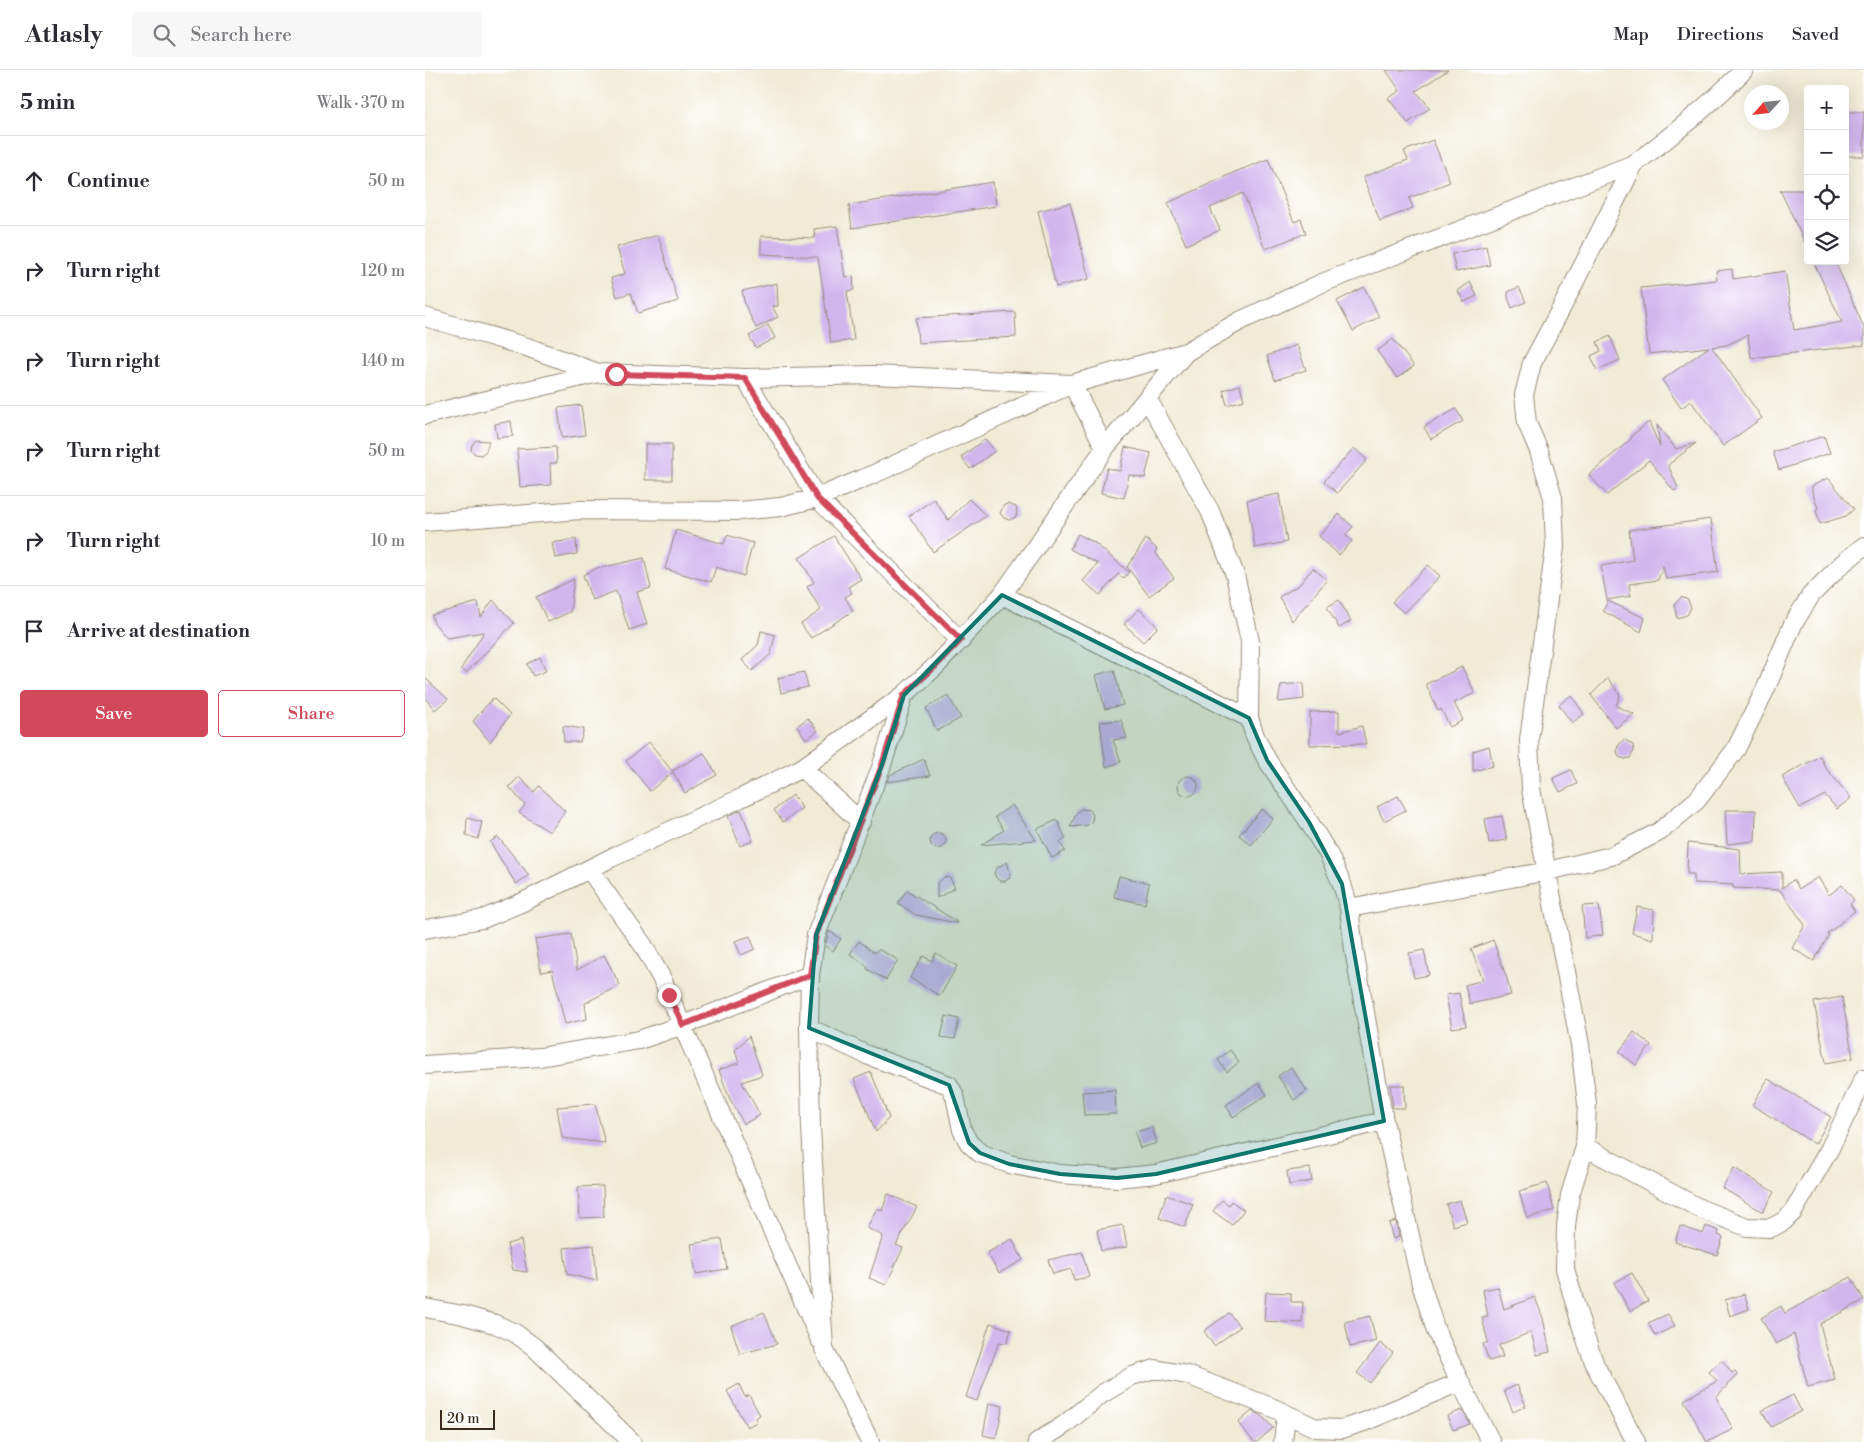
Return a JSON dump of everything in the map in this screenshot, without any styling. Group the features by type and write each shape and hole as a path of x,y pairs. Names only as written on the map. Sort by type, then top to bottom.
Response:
{"street":[{"path":"425,522 581,510 739,510 781,507 817,498 1072,384 1186,352 1240,321 1322,283 1633,164 1672,136 1744,70"},
{"path":"1633,164 1532,363 1524,395 1527,423 1539,451 1553,498 1555,546 1529,740 1531,789 1580,1045 1587,1104 1585,1147 1570,1195 1566,1226 1565,1270 1595,1364 1636,1442"},
{"path":"425,317 527,347 598,373"},
{"path":"425,929 483,919 523,902 802,768 904,695 937,665 1002,595 1105,448 1186,352"},
{"path":"425,415 598,373 745,378 873,376 1072,384"},
{"path":"745,378 817,498 961,640"},
{"path":"1072,384 1105,448"},
{"path":"1147,398 1210,511 1235,575 1250,641 1249,718 1255,736 1267,760 1329,855 1342,884 1349,908 1384,1121 1421,1284 1437,1331 1460,1382 1491,1442"},
{"path":"1349,908 1548,871 1611,856 1659,832 1697,800 1736,749 1766,688 1793,624 1811,595 1842,564 1864,546"},
{"path":"1002,595 1249,718"},
{"path":"824,1350 811,1128 810,975 816,935 882,765 904,695"},
{"path":"802,768 861,822"},
{"path":"589,869 643,945 662,979 824,1350 870,1442"},
{"path":"425,1065 539,1057 639,1040 683,1025 810,975"},
{"path":"809,1028 867,1055 949,1085 955,1096 962,1130 969,1143 980,1153 1009,1164 1060,1174 1117,1178 1156,1174 1384,1121"},
{"path":"1585,1147 1701,1209 1747,1227 1771,1228 1784,1221 1793,1212 1829,1150 1864,1078"},
{"path":"425,1308 463,1315 495,1324 515,1333 534,1347 632,1442"},
{"path":"1037,1442 1064,1425 1102,1394 1132,1376 1155,1369 1187,1375 1287,1414 1316,1428 1342,1429 1364,1422 1460,1382"},
{"path":"1283,1442 1287,1414"}],"highlighted area":[{"path":"1002,595 1249,718 1267,760 1309,822 1342,884 1384,1121 1156,1174 1117,1178 1060,1174 1009,1164 980,1153 969,1143 949,1085 809,1028 816,935 882,765 904,695"}],"building":[{"path":"1386,70 1448,70 1416,91 1430,108 1408,123 1388,98 1400,91"},
{"path":"1849,112 1864,112 1864,156 1849,156"},
{"path":"1433,140 1450,182 1409,198 1413,208 1380,221 1363,177 1408,160 1404,151"},
{"path":"1268,159 1294,222 1301,219 1306,233 1265,249 1243,193 1210,208 1220,230 1186,245 1168,203"},
{"path":"993,182 996,206 852,228 849,205"},
{"path":"1780,190 1804,190 1804,241"},
{"path":"1070,203 1089,279 1056,287 1038,211"},
{"path":"837,226 845,277 853,276 854,290 847,291 854,340 831,343 818,257 761,254 761,236 815,238 814,229"},
{"path":"658,235 678,301 638,313 631,293 617,297 611,278 625,274 617,247"},
{"path":"1486,246 1490,265 1456,272 1452,254"},
{"path":"1815,265 1837,265 1864,328 1864,345 1751,358 1748,335 1727,345 1712,347 1762,418 1723,446 1691,401 1681,408 1662,380 1709,347 1649,354 1641,288 1717,280 1716,271 1732,269 1733,279 1785,271 1794,330 1842,322"},
{"path":"1470,282 1477,296 1464,302 1458,291"},
{"path":"777,283 778,306 772,306 778,317 756,328 745,305 742,291"},
{"path":"1364,287 1379,317 1353,331 1337,301"},
{"path":"1519,287 1526,302 1512,308 1508,292"},
{"path":"1015,312 1016,337 918,343 916,318"},
{"path":"768,325 775,338 756,348 749,336"},
{"path":"1610,336 1620,360 1597,370 1591,356 1601,351 1597,342"},
{"path":"1393,339 1414,366 1397,378 1377,351"},
{"path":"1297,345 1306,370 1275,380 1267,356"},
{"path":"1240,385 1244,400 1227,405 1223,390"},
{"path":"581,405 585,435 562,438 558,408"},
{"path":"1456,409 1463,421 1431,439 1424,427"},
{"path":"511,421 513,436 497,438 495,424"},
{"path":"1649,422 1660,447 1657,425 1676,449 1696,443 1668,465 1678,488 1674,491 1649,460 1607,495 1589,475"},
{"path":"1824,436 1830,453 1779,470 1773,452"},
{"path":"985,439 995,451 970,469 961,457"},
{"path":"476,440 489,441 486,451 481,455 475,454 471,450"},
{"path":"645,444 672,444 672,480 645,480"},
{"path":"556,447 557,463 550,463 551,485 520,487 517,449"},
{"path":"1125,447 1151,453 1145,478 1129,475 1124,498 1101,493 1107,468 1120,471"},
{"path":"1354,448 1367,460 1337,493 1324,481"},
{"path":"1828,478 1854,509 1846,516 1820,524 1812,486"},
{"path":"1279,494 1287,542 1255,548 1247,500"},
{"path":"934,499 948,520 969,499 986,516 933,552 909,516"},
{"path":"1008,504 1016,507 1017,512 1016,517 1009,520 1000,513 1004,505"},
{"path":"1339,514 1353,527 1345,535 1352,541 1339,555 1319,536"},
{"path":"1711,519 1718,572 1666,579 1663,566 1658,580 1629,584 1631,596 1607,600 1601,566 1633,560 1629,530"},
{"path":"676,530 724,544 727,535 753,543 744,576 716,567 711,582 665,569"},
{"path":"1078,534 1095,543 1129,572 1124,578 1118,574 1100,595 1083,581 1098,564 1070,549"},
{"path":"834,536 861,579 848,587 852,593 845,597 853,611 811,638 801,624 821,610 807,587 814,582 799,558"},
{"path":"576,539 577,554 555,558 552,543"},
{"path":"1146,539 1157,549 1155,552 1174,578 1149,596 1127,567"},
{"path":"644,558 651,588 637,592 647,624 629,630 616,591 592,600 583,575 599,567"},
{"path":"1428,565 1440,576 1404,613 1392,602"},
{"path":"1313,568 1327,580 1292,621 1279,597 1299,585"},
{"path":"574,579 570,612 548,622 536,597"},
{"path":"1681,597 1688,600 1691,608 1687,615 1677,618 1674,605"},
{"path":"493,600 514,623 466,673 461,669 484,632 447,638 434,623 432,615 478,602 481,617"},
{"path":"1339,600 1351,621 1339,628 1327,607"},
{"path":"1608,601 1645,618 1641,632 1603,611"},
{"path":"1139,609 1158,627 1143,642 1124,624"},
{"path":"761,631 775,635 771,654 752,671 742,660 758,645"},
{"path":"540,657 546,671 533,676 527,664"},
{"path":"1462,667 1475,693 1454,703 1463,720 1450,727 1441,709 1438,711 1426,684"},
{"path":"1114,670 1123,705 1105,709 1096,675"},
{"path":"804,672 808,687 781,693 778,678"},
{"path":"425,678 448,699 435,710 425,698"},
{"path":"1608,678 1620,695 1616,706 1634,714 1616,728 1591,695"},
{"path":"1303,683 1304,699 1278,702 1281,685"},
{"path":"948,695 961,718 937,731 926,708"},
{"path":"1571,695 1584,714 1572,723 1559,705"},
{"path":"493,698 510,715 490,742 473,721"},
{"path":"1339,711 1339,732 1362,726 1366,744 1310,745 1310,712"},
{"path":"808,718 818,731 806,739 797,726"},
{"path":"1121,720 1127,738 1113,740 1121,762 1106,767 1100,722"},
{"path":"563,726 584,729 580,742 564,742"},
{"path":"1624,739 1633,745 1634,751 1630,758 1625,759 1619,757 1617,751 1618,746"},
{"path":"649,742 672,771 704,753 717,775 685,793 673,772 650,791 626,761"},
{"path":"1489,746 1493,766 1473,771 1473,751"},
{"path":"1820,756 1825,767 1851,798 1837,809 1825,795 1800,808 1782,777"},
{"path":"924,759 930,776 887,782 890,775"},
{"path":"1571,770 1577,784 1560,792 1553,778"},
{"path":"1188,776 1195,779 1198,786 1195,793 1188,796 1181,793 1178,786 1181,779"},
{"path":"519,777 534,792 539,786 565,811 550,832 519,813 525,805 509,787"},
{"path":"793,795 802,808 783,822 774,810"},
{"path":"1398,796 1406,810 1384,821 1377,807"},
{"path":"1012,805 1036,840 981,845 1004,830 995,817"},
{"path":"1081,809 1090,810 1093,815 1092,821 1088,825 1070,827 1077,812"},
{"path":"1262,809 1273,819 1251,845 1239,835"},
{"path":"741,810 753,841 740,846 728,816"},
{"path":"1725,810 1756,810 1755,841 1727,844"},
{"path":"1502,816 1507,840 1489,843 1485,819"},
{"path":"467,818 482,822 478,839 466,835"},
{"path":"1057,820 1066,839 1060,842 1065,851 1052,858 1037,829"},
{"path":"938,833 944,835 946,841 944,847 938,849 932,847 930,841 932,835"},
{"path":"498,837 529,875 516,884 490,842"},
{"path":"1688,843 1740,849 1741,874 1782,872 1782,888 1793,880 1799,889 1818,877 1829,895 1842,885 1854,900 1850,904 1855,911 1827,934 1829,935 1814,961 1792,948 1805,925 1780,890 1733,888 1733,885 1694,883 1694,874 1687,874"},
{"path":"1007,862 1010,877 1006,881 1000,881 996,878 994,872 998,867"},
{"path":"1119,876 1149,883 1145,904 1114,897"},
{"path":"945,877 950,878 955,888 937,898 937,883"},
{"path":"907,890 957,923 916,915 898,903"},
{"path":"1599,905 1603,935 1585,938 1582,906"},
{"path":"1637,907 1654,910 1653,939 1632,933"},
{"path":"829,931 841,939 833,951 825,946"},
{"path":"571,934 577,970 604,955 620,985 585,1003 587,1019 565,1024 552,970 541,972 535,939"},
{"path":"750,936 755,949 741,955 735,941"},
{"path":"1493,940 1511,995 1470,1004 1465,985 1483,980 1471,949"},
{"path":"859,941 875,953 878,949 898,960 886,980 867,969 868,967 850,954"},
{"path":"1424,950 1429,975 1414,978 1409,953"},
{"path":"936,953 957,966 940,996 910,978 923,956 932,961"},
{"path":"1459,993 1466,1026 1452,1028 1446,995"},
{"path":"1842,997 1853,1058 1826,1063 1814,1002"},
{"path":"946,1016 959,1019 955,1039 941,1037"},
{"path":"1634,1032 1651,1045 1636,1065 1619,1052"},
{"path":"749,1036 762,1075 742,1082 760,1115 744,1124 729,1097 719,1070 739,1063 735,1050"},
{"path":"1230,1050 1239,1062 1227,1072 1218,1060"},
{"path":"1291,1067 1307,1091 1294,1100 1278,1076"},
{"path":"871,1072 889,1118 876,1132 854,1079"},
{"path":"1768,1079 1831,1117 1815,1144 1752,1105"},
{"path":"1259,1083 1267,1095 1233,1117 1226,1105"},
{"path":"1390,1085 1404,1085 1405,1108 1393,1108"},
{"path":"1115,1090 1116,1114 1084,1115 1082,1092"},
{"path":"595,1104 605,1143 562,1138 557,1107"},
{"path":"1152,1127 1157,1143 1140,1148 1135,1132"},
{"path":"1310,1168 1312,1181 1289,1185 1287,1171"},
{"path":"1734,1168 1774,1192 1763,1212 1722,1188"},
{"path":"1547,1183 1554,1210 1527,1218 1519,1191"},
{"path":"603,1186 604,1217 580,1218 578,1187"},
{"path":"888,1194 917,1207 896,1245 903,1248 886,1285 869,1278 883,1236 867,1228 877,1208 882,1211"},
{"path":"1166,1195 1193,1204 1185,1227 1159,1218"},
{"path":"1222,1200 1229,1205 1231,1201 1244,1210 1232,1225 1213,1211"},
{"path":"1460,1200 1467,1222 1453,1226 1446,1204"},
{"path":"1396,1221 1399,1237 1393,1239 1389,1223"},
{"path":"1123,1225 1127,1247 1101,1251 1097,1230"},
{"path":"1680,1226 1703,1234 1706,1226 1719,1231 1718,1235 1723,1237 1717,1255 1675,1242"},
{"path":"722,1239 727,1269 696,1274 691,1244"},
{"path":"1012,1239 1023,1260 999,1273 987,1253"},
{"path":"521,1240 527,1272 513,1270 507,1244"},
{"path":"594,1245 597,1281 567,1274 564,1248"},
{"path":"1082,1252 1089,1277 1074,1280 1071,1269 1053,1274 1048,1260"},
{"path":"1632,1273 1648,1301 1630,1311 1614,1283"},
{"path":"1851,1277 1864,1300 1820,1324 1835,1380 1808,1387 1794,1334 1776,1344 1761,1318 1781,1306 1785,1313"},
{"path":"1498,1287 1504,1309 1535,1297 1543,1318 1550,1352 1537,1355 1531,1332 1499,1345 1503,1357 1489,1361 1483,1344 1488,1342 1482,1318 1488,1317 1483,1290"},
{"path":"1266,1292 1291,1293 1291,1302 1303,1302 1302,1323 1264,1321"},
{"path":"1744,1294 1749,1309 1730,1316 1725,1300"},
{"path":"764,1312 777,1344 740,1354 731,1326"},
{"path":"1229,1313 1240,1327 1214,1346 1204,1331"},
{"path":"1668,1314 1675,1326 1655,1336 1648,1323"},
{"path":"1370,1316 1376,1341 1350,1347 1345,1322"},
{"path":"990,1323 1011,1330 1007,1343 999,1342 977,1401 966,1397"},
{"path":"1380,1343 1393,1353 1370,1383 1357,1373"},
{"path":"1722,1360 1732,1373 1735,1371 1738,1374 1716,1397 1733,1429 1707,1442 1684,1400 1717,1381 1709,1372"},
{"path":"739,1384 745,1397 749,1395 760,1415 755,1418 757,1422 747,1427 727,1391"},
{"path":"1517,1385 1526,1406 1513,1412 1504,1391"},
{"path":"1793,1395 1801,1411 1771,1427 1762,1411"},
{"path":"989,1403 1003,1406 996,1438 983,1435"},
{"path":"1462,1410 1470,1424 1453,1430 1447,1416"},
{"path":"1252,1411 1261,1415 1273,1428 1257,1442 1254,1442 1238,1423"}],"route":[{"path":"616,374 745,378 817,498 961,640 904,695 882,765 816,935 810,975 683,1025 669,995"}]}
